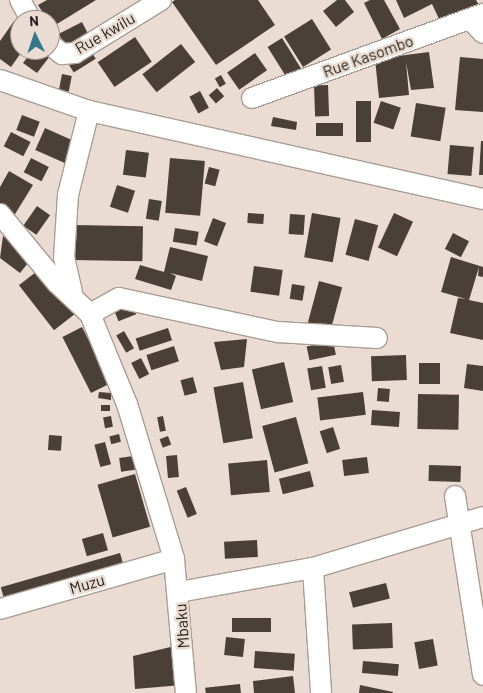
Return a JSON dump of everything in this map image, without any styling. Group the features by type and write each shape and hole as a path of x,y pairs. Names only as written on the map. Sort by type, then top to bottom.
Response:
{"street":[{"name":"Rue kwilu","path":"60,52 62,54 75,53 160,0"},
{"name":"Rue Kasombo","path":"252,98 479,22"},
{"path":"0,80 89,111 483,199"},
{"path":"72,292 64,258 68,195 89,111"},
{"path":"0,214 57,284 72,292"},
{"name":"Mbaku","path":"72,292 90,314 127,404 174,559 179,592 186,693"},
{"path":"90,314 119,298 278,332 377,338"},
{"path":"455,496 461,521 483,675"},
{"path":"179,592 314,568 461,521 483,517"},
{"name":"Muzu","path":"0,609 174,559"},
{"path":"314,568 321,693"}],"building":[{"path":"47,0 96,0 60,22 60,10 41,10 38,5"},
{"path":"175,0 258,0 275,25 216,65 172,2"},
{"path":"337,0 345,0 354,12 336,27 323,11"},
{"path":"370,0 384,0 400,29 382,39 364,3"},
{"path":"396,0 476,0 479,5 441,23 432,4 404,18"},
{"path":"312,19 331,50 303,67 284,36"},
{"path":"82,22 88,34 65,45 60,33"},
{"path":"10,27 10,60 16,60 11,67 0,59 0,41"},
{"path":"135,37 152,62 114,87 98,62"},
{"path":"282,38 303,72 289,81 268,47"},
{"path":"181,44 195,62 157,92 142,74"},
{"path":"91,51 96,59 74,72 69,65"},
{"path":"429,52 434,88 411,90 406,62 409,95 379,98 375,59"},
{"path":"255,53 267,70 239,90 227,73"},
{"path":"460,57 483,59 483,112 455,110"},
{"path":"25,60 47,60 37,73 23,63"},
{"path":"62,74 72,76 69,92 59,90"},
{"path":"221,75 226,84 220,87 215,78"},
{"path":"314,85 328,85 329,116 315,116"},
{"path":"217,88 224,96 216,104 209,95"},
{"path":"200,91 209,108 198,113 189,97"},
{"path":"356,101 371,101 371,142 356,142"},
{"path":"381,101 401,108 393,130 374,123"},
{"path":"416,103 446,108 440,141 411,137"},
{"path":"22,115 40,122 34,137 16,130"},
{"path":"273,117 297,122 296,130 271,126"},
{"path":"316,123 343,123 343,136 316,136"},
{"path":"45,128 78,143 68,165 35,150"},
{"path":"11,132 31,142 23,156 4,146"},
{"path":"481,141 483,141 483,175 479,175"},
{"path":"450,145 474,147 471,176 447,174"},
{"path":"126,150 149,153 146,178 123,175"},
{"path":"31,158 49,167 42,181 24,172"},
{"path":"170,158 205,161 200,216 165,213"},
{"path":"209,167 220,170 215,186 205,183"},
{"path":"9,171 33,185 12,219 0,209 0,187"},
{"path":"117,185 135,191 128,213 110,207"},
{"path":"149,199 162,201 159,221 146,219"},
{"path":"37,206 50,215 36,235 23,226"},
{"path":"248,213 264,214 263,224 247,223"},
{"path":"312,213 341,218 333,262 304,257"},
{"path":"394,213 413,222 397,256 378,247"},
{"path":"290,214 305,215 304,235 289,234"},
{"path":"213,218 226,223 217,246 204,241"},
{"path":"355,219 378,225 369,261 345,255"},
{"path":"73,225 143,226 142,261 72,260"},
{"path":"175,228 199,232 197,246 173,242"},
{"path":"453,233 469,241 461,257 445,249"},
{"path":"3,236 32,258 20,273 0,258"},
{"path":"170,247 208,256 202,281 170,273 176,276 171,290 135,279 140,265 164,272"},
{"path":"451,257 483,267 483,277 478,276 479,267 469,300 483,303 483,340 450,333 458,298 466,299 441,292"},
{"path":"254,266 283,270 279,296 250,292"},
{"path":"41,268 76,313 54,330 19,285"},
{"path":"319,281 342,287 330,333 307,326"},
{"path":"292,284 305,286 302,301 290,299"},
{"path":"132,304 136,314 119,321 114,311"},
{"path":"82,327 111,383 91,393 62,337"},
{"path":"168,328 172,340 140,351 136,339"},
{"path":"124,331 134,348 126,353 116,336"},
{"path":"247,339 244,367 221,370 214,342"},
{"path":"333,341 336,355 310,360 307,347"},
{"path":"174,346 179,361 151,370 146,355"},
{"path":"406,355 407,380 372,381 371,356"},
{"path":"141,358 149,374 139,379 131,363"},
{"path":"284,362 293,402 261,409 252,369"},
{"path":"419,363 440,363 440,384 419,384"},
{"path":"467,364 483,366 483,391 464,388"},
{"path":"341,365 344,382 331,384 328,367"},
{"path":"322,366 326,388 311,390 307,369"},
{"path":"193,377 197,392 185,396 180,380"},
{"path":"243,382 253,438 223,443 213,387"},
{"path":"378,388 390,389 389,402 377,401"},
{"path":"99,392 111,393 111,400 98,398"},
{"path":"363,392 366,415 320,420 317,398"},
{"path":"418,394 459,395 458,430 417,429"},
{"path":"101,405 110,405 110,411 101,411"},
{"path":"372,410 400,412 399,427 371,425"},
{"path":"111,416 113,427 105,428 103,417"},
{"path":"163,416 166,431 160,432 157,417"},
{"path":"296,417 308,463 275,472 262,426"},
{"path":"333,427 340,449 327,453 320,431"},
{"path":"119,434 121,442 111,444 109,436"},
{"path":"49,435 62,436 61,451 48,450"},
{"path":"168,436 171,444 163,448 160,439"},
{"path":"105,442 111,464 100,467 94,445"},
{"path":"177,455 179,477 168,478 166,456"},
{"path":"133,456 135,470 121,472 119,458"},
{"path":"367,457 369,473 344,476 342,460"},
{"path":"267,460 270,492 231,495 228,463"},
{"path":"429,465 461,466 460,482 428,481"},
{"path":"310,471 314,487 283,494 279,479"},
{"path":"135,474 150,527 113,538 98,485"},
{"path":"186,487 197,514 188,518 177,491"},
{"path":"103,533 108,550 87,556 82,539"},
{"path":"257,540 258,557 225,559 224,542"},
{"path":"120,553 125,570 6,604 1,587"},
{"path":"386,583 390,599 353,608 349,592"},
{"path":"232,618 271,618 271,632 232,632"},
{"path":"392,623 393,648 353,649 352,624"},
{"path":"226,637 245,639 243,657 224,655"},
{"path":"433,639 438,666 419,669 414,642"},
{"path":"179,645 182,685 135,689 133,656"},
{"path":"255,651 295,654 294,671 254,668"},
{"path":"363,661 399,664 398,676 362,673"},
{"path":"293,676 295,693 254,693 253,681"},
{"path":"240,684 241,693 206,693 205,688"},
{"path":"360,685 393,692 393,693 359,693"}]}
